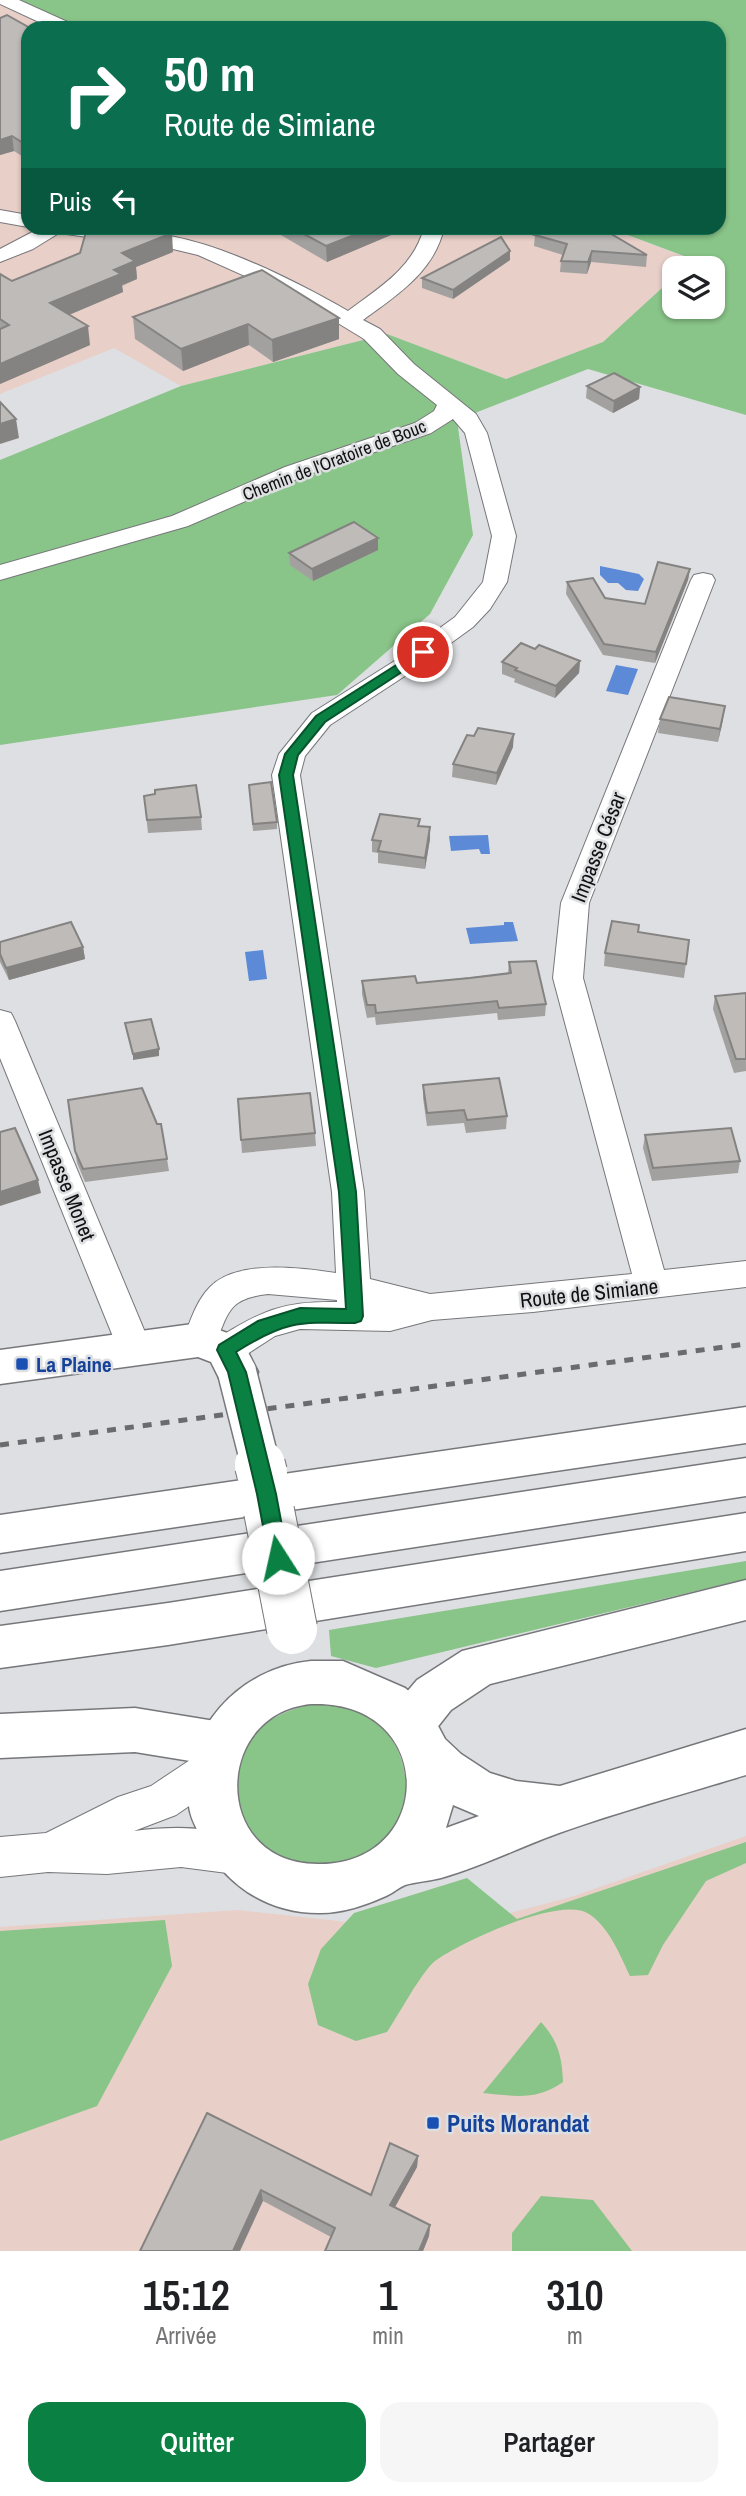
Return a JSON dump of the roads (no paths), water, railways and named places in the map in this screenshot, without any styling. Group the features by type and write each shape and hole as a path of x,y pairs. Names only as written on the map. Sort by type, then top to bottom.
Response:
{"main road":[{"path":"0,1367 135,1349 221,1354 266,1492 302,1684"},
{"path":"0,1534 266,1492 746,1425"},
{"path":"0,1591 746,1478"},
{"path":"0,1647 182,1622 746,1532"},
{"path":"396,1863 422,1831 433,1793 420,1739 434,1695 478,1665 746,1600"},
{"path":"561,1809 503,1804 458,1783 381,1698 343,1684 302,1684 269,1695 240,1716 217,1755 214,1812 235,1854 274,1882 316,1891 359,1884 396,1863 442,1854 561,1809 746,1752"},
{"path":"0,1736 135,1730 217,1755"}],"street":[{"path":"5,0 51,21"},
{"path":"0,216 21,220"},
{"path":"0,256 41,235"},
{"name":"Chemin de l'Oratoire de Bouc","path":"0,573 180,521 293,472 423,428 444,415 447,405 442,395 406,369 372,334 312,299 205,251 174,243 116,235"},
{"path":"350,320 415,270 426,252 432,235"},
{"path":"362,288 399,280"},
{"path":"312,299 337,294"},
{"path":"354,1303 348,1192 286,775 292,754 321,719 464,622 481,604 495,582 504,536 476,433 468,419 447,405"},
{"name":"Impasse César","path":"652,1286 568,978 575,904 703,580"},
{"name":"Impasse Monet","path":"0,1021 135,1349"},
{"name":"Route de Simiane","path":"354,1303 264,1326 221,1354 216,1303 240,1284 270,1279 354,1303 390,1317 432,1307 533,1300 746,1274"},
{"path":"48,1852 132,1811 162,1802 217,1755"},
{"path":"0,1857 48,1852 107,1854 181,1847 235,1854"}],"water":[{"path":"600,566 639,574 644,579 638,591 626,590 618,583 608,583 600,575"},
{"path":"616,665 638,669 628,695 606,691"},
{"path":"488,835 490,854 481,854 479,849 451,851 449,836"},
{"path":"504,922 513,922 518,941 470,944 466,928 504,925"},
{"path":"263,950 267,979 249,981 245,952"}],"railway":[{"path":"0,1445 746,1344"}],"place":[{"name":"La Plaine","path":"22,1364"},
{"name":"Puits Morandat","path":"433,2123"}]}
